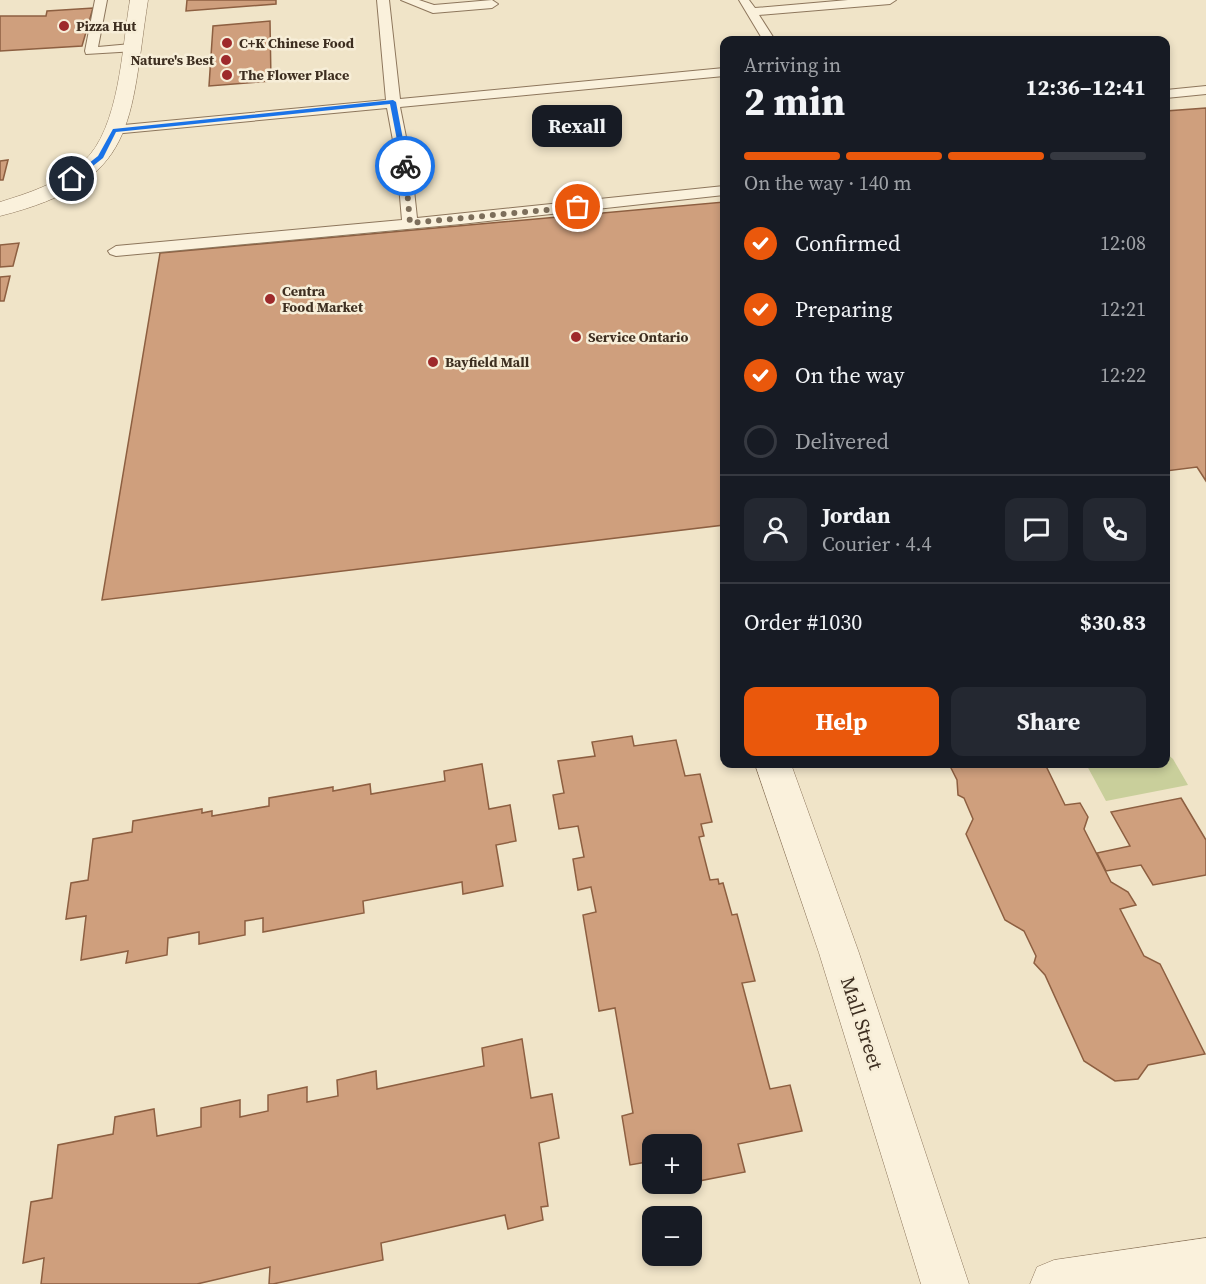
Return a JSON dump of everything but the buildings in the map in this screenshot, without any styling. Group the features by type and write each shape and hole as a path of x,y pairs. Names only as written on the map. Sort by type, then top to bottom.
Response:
{"street":[{"path":"0,209 61,186 83,172 100,157 119,115 139,0"},
{"name":"Mall Street","path":"774,768 839,953 945,1284"},
{"path":"1054,1284 1206,1262"}],"lane":[{"path":"101,0 91,51 131,48"},
{"path":"383,0 393,102 405,162 410,223"},
{"path":"407,0 433,9 492,4"},
{"path":"744,0 767,36"},
{"path":"752,12 890,0"},
{"path":"113,130 720,72"},
{"path":"1170,94 1206,90"},
{"path":"116,251 720,191"}],"green space":[{"path":"1170,756 1188,785 1106,801 1088,768 1170,768"}],"way so far":[{"path":"405,166 410,223 578,207"}],"place":[{"name":"Pizza Hut","path":"64,26"},
{"name":"C+K Chinese Food","path":"227,43"},
{"name":"Nature's Best","path":"226,60"},
{"name":"The Flower Place","path":"227,75"},
{"name":"Rexall","path":"578,207"},
{"name":"Centra Food Market","path":"270,299"},
{"name":"Service Ontario","path":"576,337"},
{"name":"Bayfield Mall","path":"433,362"}],"route":[{"path":"72,179 100,157 113,130 206,123 393,102 405,166"}]}
